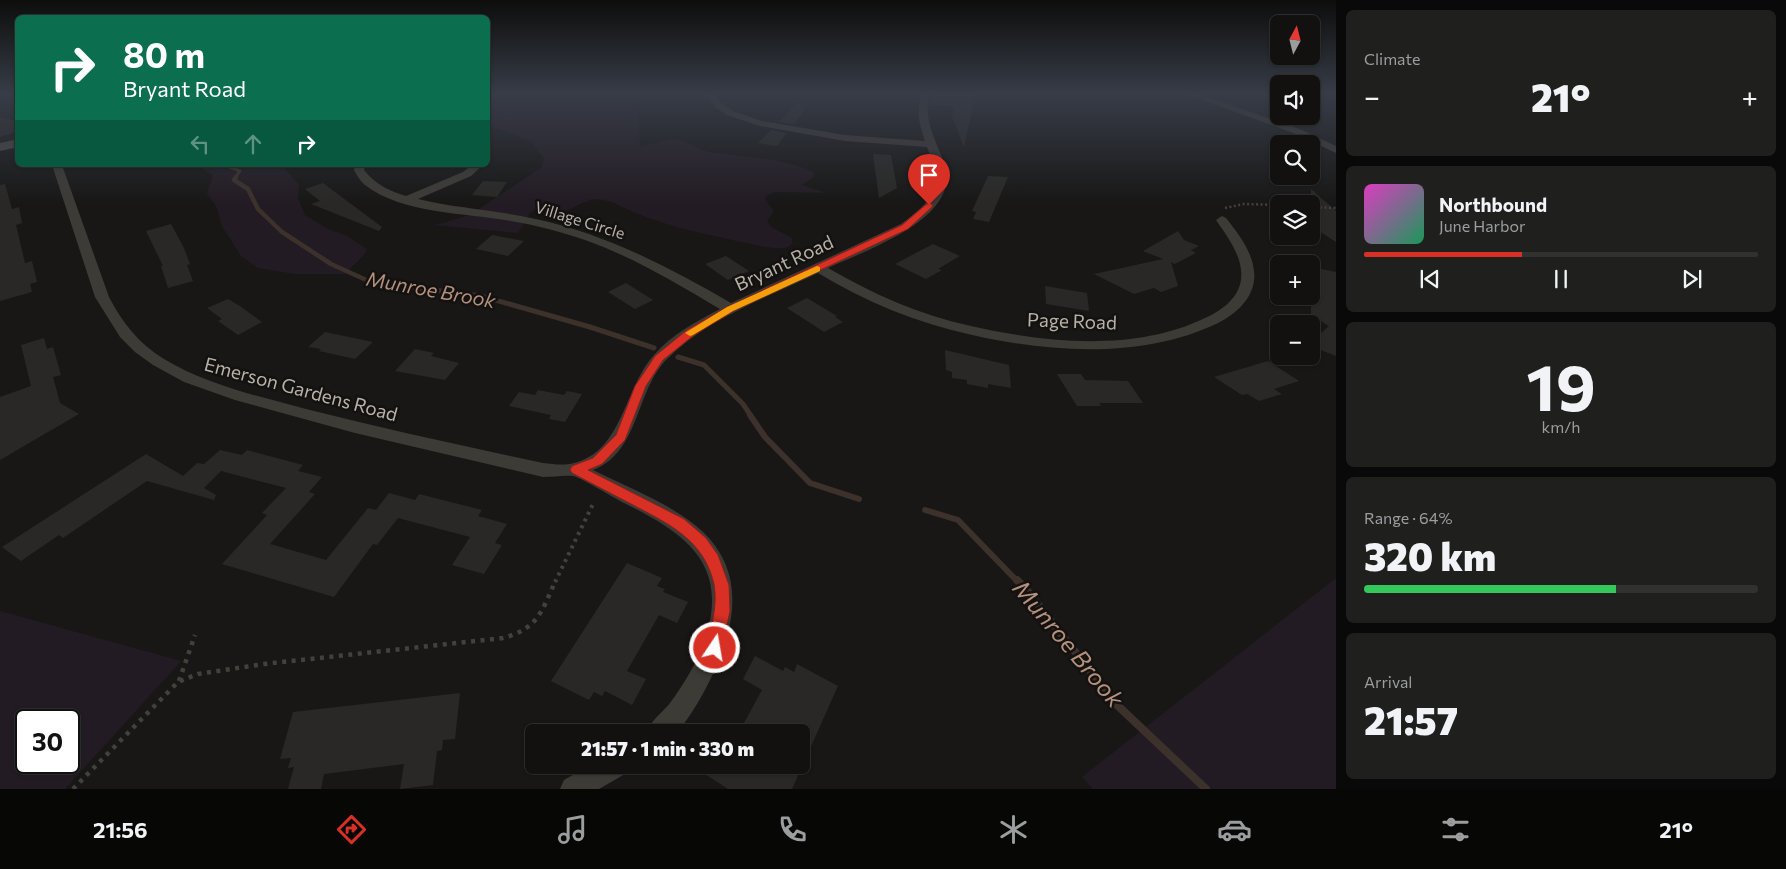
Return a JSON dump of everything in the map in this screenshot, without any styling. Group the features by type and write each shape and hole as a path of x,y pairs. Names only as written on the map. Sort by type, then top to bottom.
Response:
{"main road":[{"path":"0,147 15,144"}],"street":[{"path":"799,130 845,138 932,144"},
{"name":"Bryant Road","path":"598,461 621,437 641,386 659,358 691,332 730,309 905,227 919,216 938,193 940,180 927,130"},
{"path":"1293,130 1336,150"},
{"name":"Emerson Gardens Road","path":"58,167 102,297 112,316 128,338 157,362 194,382 230,394 330,421 543,470 577,470 598,461"},
{"name":"Village Circle","path":"360,167 361,175 365,180 377,188 407,200 445,208 512,217 586,236 650,263 730,309"},
{"path":"407,200 455,180 476,167"},
{"name":"Page Road","path":"818,268 887,305 932,321 970,331 1063,344 1148,340 1194,330 1211,322 1238,302 1245,291 1249,279 1244,254 1239,242 1222,220"},
{"path":"577,470 680,523 701,542 713,559 722,585 722,611 715,648 692,691 668,724"},
{"path":"574,789 600,774"}],"path":[{"path":"1222,220 1222,212 1232,205 1270,206"},
{"path":"1320,207 1336,208"},
{"path":"73,789 178,682 198,674 264,664 503,638 521,633 536,619 593,504"},
{"path":"178,682 195,635"}],"shaded area":[{"path":"501,130 639,130 640,147 678,139 709,152 779,161 805,168 814,173 813,178 802,185 826,193 775,192 767,195 765,199 774,211 767,221 771,227 792,238 792,244 789,247 783,248 761,246 679,227 649,218 604,200 587,201 556,213 549,213 538,207 530,213 518,233 435,225 470,215 542,167 544,158 530,141"},
{"path":"199,167 284,167 299,185 298,198 305,215 326,228 347,236 367,249 346,274 295,274 258,268 241,256 222,226 217,208 207,193 213,175"},
{"path":"1336,578 1336,789 1093,789 1082,777"},
{"path":"0,611 181,661 80,772 80,709 15,709 15,774 79,774 65,789 0,789"}],"building":[{"path":"0,130 15,130 15,132 0,137"},
{"path":"771,130 787,133 777,146 758,143"},
{"path":"957,130 968,130 964,147"},
{"path":"873,154 891,155 897,188 879,198"},
{"path":"988,176 1008,177 989,222 973,219 976,212 972,211"},
{"path":"483,181 507,182 497,197 472,195"},
{"path":"323,183 382,227 379,231 311,204 320,201 305,189"},
{"path":"5,184 12,209 19,207 22,223 16,225 25,263 32,261 37,282 30,284 32,292 0,301 0,185"},
{"path":"1311,189 1318,195 1311,195"},
{"path":"1320,197 1336,211 1336,242 1320,232"},
{"path":"171,224 184,248 190,264 187,265 193,281 168,288 161,266 163,266 146,231"},
{"path":"1178,231 1184,240 1199,246 1191,250 1196,253 1175,264 1171,262 1178,286 1161,292 1154,288 1134,294 1094,274 1163,259 1143,251"},
{"path":"492,235 524,241 508,256 476,249"},
{"path":"933,244 960,256 938,269 942,270 926,279 895,264"},
{"path":"726,256 749,271 728,280 705,264"},
{"path":"1320,269 1336,272 1336,356 1320,350 1320,334 1329,326 1320,320 1320,315 1311,315 1311,305 1320,305"},
{"path":"626,283 653,300 635,309 608,292"},
{"path":"1045,286 1087,293 1089,311 1046,304"},
{"path":"807,298 837,316 835,317 843,322 824,332 787,308"},
{"path":"228,299 262,322 238,335 218,321 222,319 207,308"},
{"path":"325,332 373,342 355,359 308,347"},
{"path":"44,338 47,349 53,347 61,375 53,377 60,403 79,414 0,460 0,397 31,386 21,345"},
{"path":"415,349 434,353 431,356 459,363 445,380 395,371"},
{"path":"945,350 1009,365 1011,388 988,384 988,388 967,384 967,380 952,378 952,372 946,370"},
{"path":"1268,361 1270,365 1274,365 1299,381 1274,389 1282,394 1259,401 1247,394 1242,395 1214,377"},
{"path":"1057,374 1081,374 1085,380 1128,381 1143,403 1099,403 1101,406 1077,406"},
{"path":"538,390 564,395 567,391 582,394 565,422 549,419 551,415 509,406 519,392 535,395"},
{"path":"220,450 242,455 247,450 303,465 298,471 322,477 309,492 315,494 270,544 326,560 368,508 376,510 389,493 415,500 419,494 482,510 478,516 507,524 495,543 502,545 484,574 452,565 470,537 398,518 377,545 373,544 334,597 222,564 267,515 262,513 286,488 221,471 204,488 216,495 214,500 147,481 63,538 59,535 21,561 2,547 146,454 183,476 197,463 204,464"},
{"path":"627,563 662,578 657,586 665,589 663,592 688,602 677,623 659,615 627,671 646,679 632,705 605,691 602,696 594,692 589,700 551,681"},
{"path":"755,656 783,671 785,667 794,672 797,664 838,686 810,749 810,724 743,724 762,690 743,679"},
{"path":"460,693 455,739 443,740 442,750 437,751 433,785 400,789 404,764 324,774 321,789 288,789 294,767 288,768 291,758 280,759 293,712"},
{"path":"705,774 799,774 792,789 728,789"}],"waterway":[{"name":"Munroe Brook","path":"230,167 240,171 235,178"},
{"name":"Munroe Brook","path":"236,177 234,180 248,189 258,209 282,232 331,264 371,282"},
{"name":"Munroe Brook","path":"371,282 481,296 590,327 654,348"},
{"name":"Munroe Brook","path":"371,282 375,284"},
{"name":"Munroe Brook","path":"678,357 704,365 743,404 751,416"},
{"name":"Munroe Brook","path":"750,415 765,437 810,483 859,499"},
{"name":"Munroe Brook","path":"925,510 958,520 1018,582"},
{"name":"Munroe Brook","path":"1017,580 1116,704 1206,789"}],"slow traffic":[{"path":"690,333 724,312 817,269"}],"route":[{"path":"715,648 722,611 722,585 713,559 701,542 680,523 577,470 598,461 621,437 641,386 659,358 691,332 730,309 905,227 929,205"}]}
